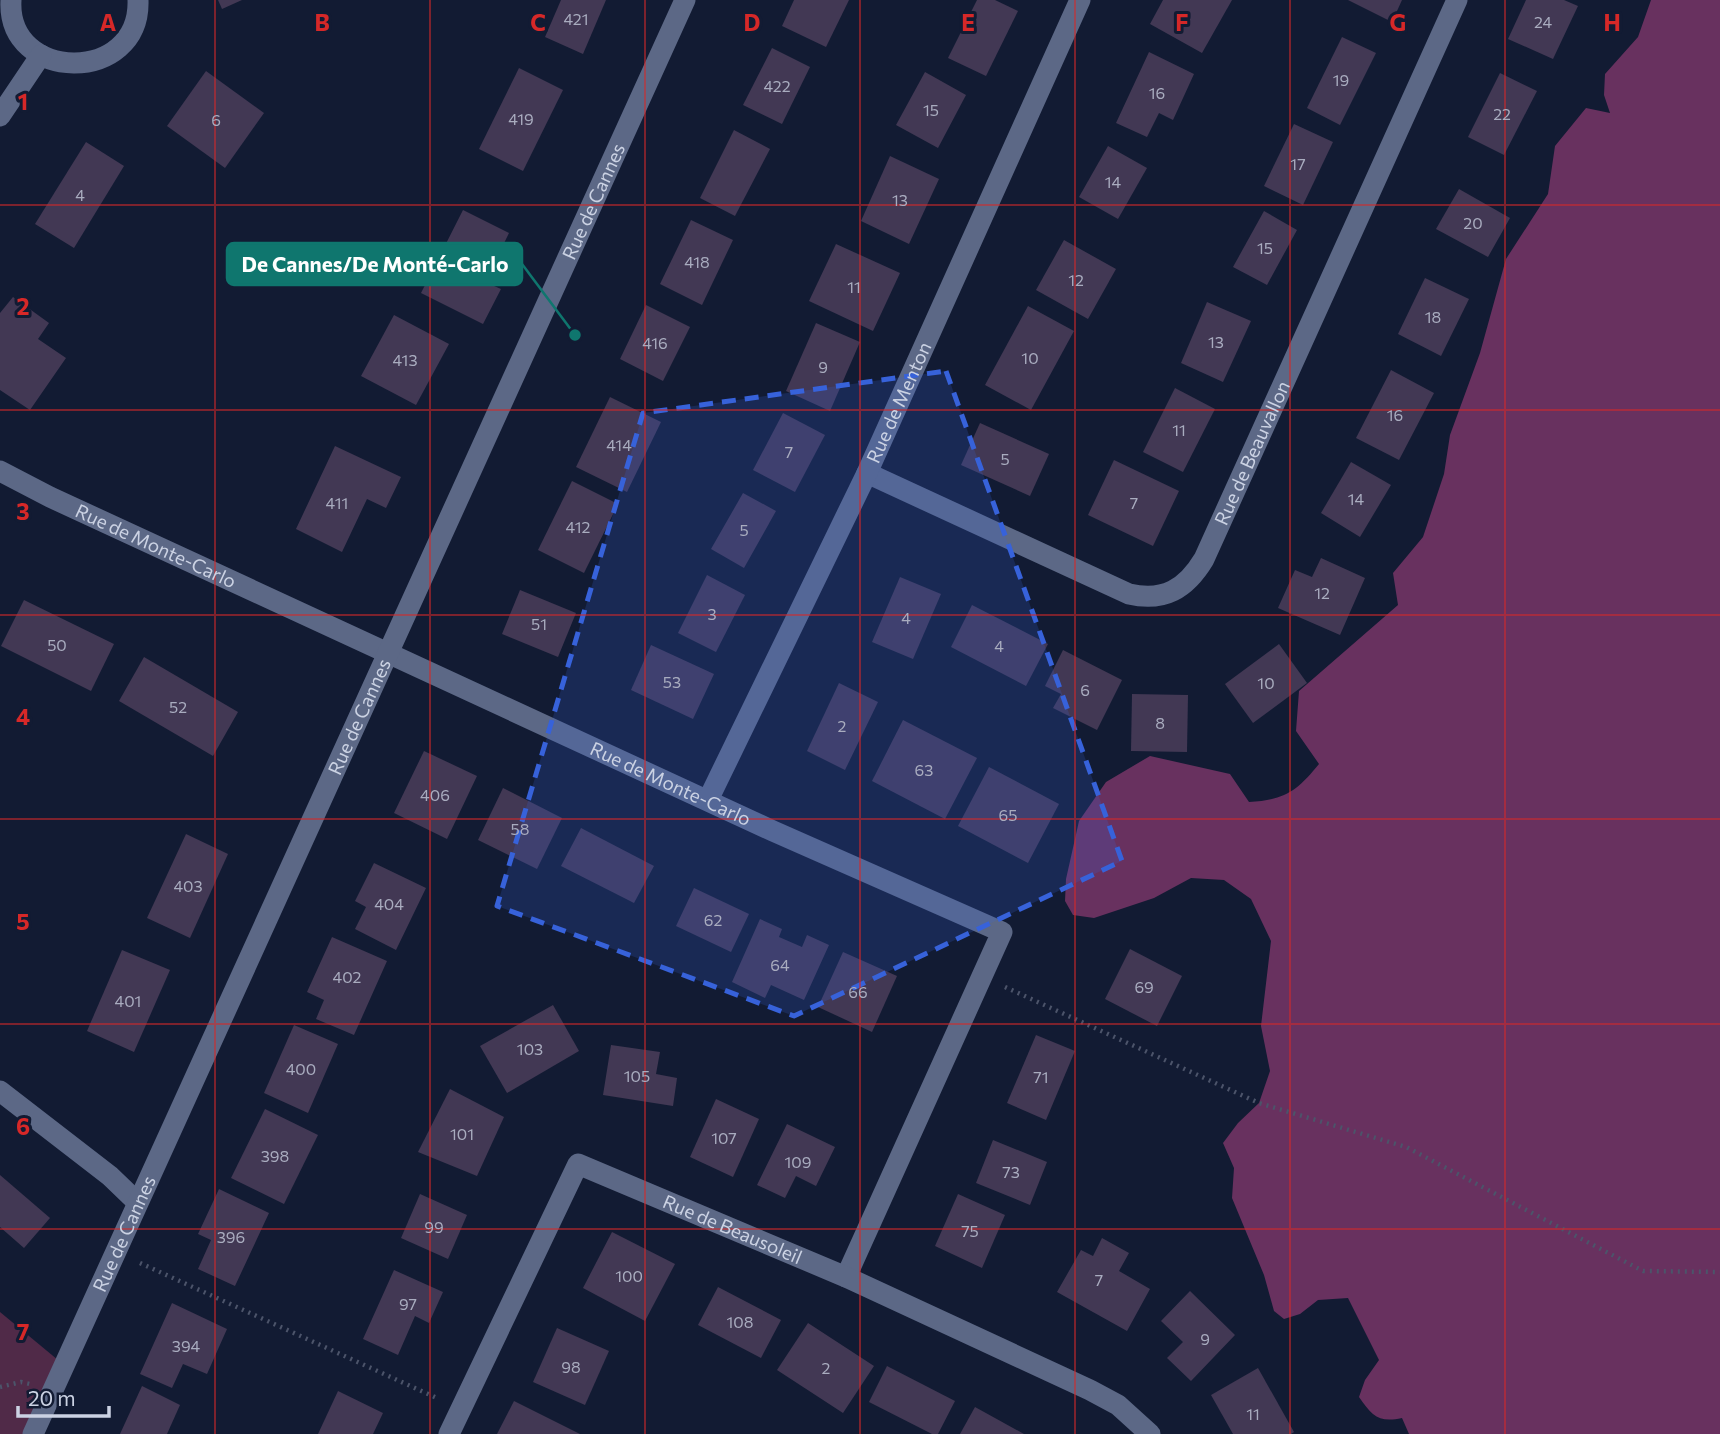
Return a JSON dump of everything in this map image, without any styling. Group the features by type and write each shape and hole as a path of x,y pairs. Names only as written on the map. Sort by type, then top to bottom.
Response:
{"street":[{"path":"11,0 16,26 26,44 41,55 63,64 84,65 107,57 123,43 134,24 138,0"},
{"name":"Rue de Cannes","path":"33,1434 117,1253 136,1202 685,0"},
{"name":"Rue de Menton","path":"708,800 867,472 1080,0"},
{"name":"Rue de Beauvallon","path":"867,472 1129,594 1148,598 1179,589 1193,577 1204,559 1457,0"},
{"path":"0,116 41,55"},
{"name":"Rue de Monte-Carlo","path":"0,471 855,869 1002,932 846,1277"},
{"path":"0,1091 110,1177 136,1202"},
{"name":"Rue de Beausoleil","path":"449,1434 578,1164 846,1277 1090,1390 1118,1405 1150,1434"}],"path":[{"path":"982,976 1259,1103 1406,1147 1643,1271 1720,1272"},
{"path":"140,1263 461,1409"}],"highlighted area":[{"path":"946,371 1122,861 794,1016 497,906 643,413"}],"shaded area":[{"path":"1651,0 1720,0 1720,1434 1409,1434 1402,1418 1382,1419 1368,1409 1359,1397 1365,1380 1379,1360 1348,1298 1318,1300 1300,1314 1284,1319 1274,1311 1264,1275 1232,1198 1234,1168 1223,1143 1238,1123 1259,1103 1270,1071 1261,1026 1271,941 1251,899 1224,880 1191,878 1154,898 1094,918 1073,915 1065,901 1066,879 1079,821 1106,782 1150,756 1230,774 1249,802 1272,799 1289,792 1304,781 1319,764 1296,731 1299,691 1398,605 1393,573 1423,537 1444,474 1450,435 1480,353 1506,259 1548,194 1555,146 1586,108 1610,113 1604,95 1605,74 1638,37"},
{"path":"0,1312 64,1365 33,1434 0,1434"}],"building":[{"path":"218,0 242,0 222,9"},
{"path":"561,0 606,0 583,54 545,37"},
{"path":"794,0 849,0 826,47 782,26"},
{"path":"977,0 995,0 1018,11 986,76 948,58"},
{"path":"1163,0 1232,0 1202,53 1150,24"},
{"path":"1348,0 1402,0 1392,22"},
{"path":"1526,0 1564,0 1578,6 1553,59 1508,39"},
{"path":"1342,37 1376,53 1340,125 1307,108"},
{"path":"772,48 810,67 782,124 743,105"},
{"path":"1149,52 1194,74 1173,120 1159,113 1147,137 1116,123"},
{"path":"519,68 563,90 523,171 479,149"},
{"path":"206,71 264,113 225,168 167,126"},
{"path":"925,72 966,95 938,148 896,125"},
{"path":"1500,73 1537,91 1504,155 1468,137"},
{"path":"1294,124 1333,142 1303,205 1264,186"},
{"path":"734,130 770,149 735,216 700,198"},
{"path":"86,142 124,166 74,248 35,224"},
{"path":"1108,146 1147,168 1118,219 1079,197"},
{"path":"890,156 939,179 909,244 861,221"},
{"path":"1459,189 1510,218 1488,257 1436,229"},
{"path":"463,210 509,233 485,282 501,289 483,324 421,293"},
{"path":"1264,211 1297,230 1267,285 1233,267"},
{"path":"691,220 733,240 702,305 660,284"},
{"path":"1064,240 1116,269 1088,319 1036,290"},
{"path":"836,244 900,273 873,331 809,301"},
{"path":"1425,278 1469,299 1441,356 1398,334"},
{"path":"13,297 49,323 38,339 66,358 30,410 0,390 0,313"},
{"path":"1207,302 1251,321 1223,382 1181,363"},
{"path":"646,305 690,327 663,381 620,359"},
{"path":"1028,306 1074,331 1031,410 985,385"},
{"path":"394,315 449,344 416,405 361,376"},
{"path":"816,323 860,342 830,411 786,391"},
{"path":"1391,370 1434,393 1399,460 1356,438"},
{"path":"1175,388 1215,409 1183,472 1143,452"},
{"path":"610,397 661,422 627,492 576,467"},
{"path":"783,413 825,435 795,492 753,470"},
{"path":"980,423 1049,454 1030,496 961,465"},
{"path":"335,446 401,477 386,508 367,499 342,552 296,529"},
{"path":"1114,460 1179,491 1153,546 1088,515"},
{"path":"1351,462 1391,485 1360,537 1321,513"},
{"path":"572,481 618,504 584,573 538,550"},
{"path":"743,493 776,511 744,568 711,549"},
{"path":"1321,558 1365,578 1340,635 1278,608 1295,570 1312,577"},
{"path":"707,575 745,595 716,652 678,633"},
{"path":"900,577 941,594 913,659 872,642"},
{"path":"520,590 576,613 558,657 502,634"},
{"path":"24,600 114,644 91,691 1,646"},
{"path":"972,605 1048,644 1026,686 951,647"},
{"path":"1279,644 1307,683 1253,723 1225,684"},
{"path":"651,645 714,674 693,719 631,690"},
{"path":"1063,650 1122,680 1097,730 1053,708 1061,694 1045,686"},
{"path":"144,657 238,712 213,756 119,701"},
{"path":"839,683 878,702 845,770 807,751"},
{"path":"1132,694 1188,695 1187,752 1131,751"},
{"path":"903,720 977,758 945,819 872,781"},
{"path":"424,751 477,776 447,839 394,813"},
{"path":"989,767 1059,804 1028,863 958,826"},
{"path":"503,788 562,818 537,869 478,840"},
{"path":"581,828 654,866 634,903 561,866"},
{"path":"186,834 228,854 190,938 147,918"},
{"path":"374,863 426,888 396,950 355,929 366,907 355,901"},
{"path":"694,888 749,914 731,952 676,926"},
{"path":"760,919 782,929 779,937 802,947 807,935 829,945 804,1000 771,985 765,998 732,982"},
{"path":"332,937 387,961 354,1035 316,1019 324,1000 307,992"},
{"path":"1130,949 1182,976 1157,1026 1105,999"},
{"path":"122,950 170,970 134,1052 87,1031"},
{"path":"843,952 897,976 872,1032 818,1007"},
{"path":"553,1005 579,1051 507,1093 480,1046"},
{"path":"294,1025 338,1044 308,1113 264,1093"},
{"path":"1036,1035 1075,1051 1046,1120 1007,1103"},
{"path":"611,1045 660,1052 656,1074 677,1078 673,1106 603,1095"},
{"path":"450,1089 504,1117 477,1176 418,1152"},
{"path":"716,1099 759,1119 733,1177 690,1157"},
{"path":"265,1109 318,1135 284,1204 231,1178"},
{"path":"787,1124 835,1147 816,1186 796,1176 785,1198 757,1185"},
{"path":"993,1140 1047,1162 1030,1205 976,1183"},
{"path":"0,1175 50,1218 24,1248 0,1227"},
{"path":"219,1189 269,1213 235,1286 198,1269 211,1240 198,1234"},
{"path":"420,1194 467,1215 448,1259 401,1238"},
{"path":"958,1194 1005,1215 982,1268 935,1246"},
{"path":"612,1232 675,1264 645,1321 583,1288"},
{"path":"1102,1238 1129,1253 1119,1271 1150,1289 1127,1331 1057,1292 1081,1250 1093,1256"},
{"path":"394,1270 443,1292 429,1323 415,1316 398,1355 363,1339"},
{"path":"718,1287 781,1320 761,1358 698,1325"},
{"path":"1190,1291 1235,1335 1191,1381 1167,1358 1183,1342 1161,1321"},
{"path":"172,1303 227,1329 207,1374 183,1364 172,1388 140,1374"},
{"path":"808,1323 874,1366 843,1413 777,1370"},
{"path":"557,1328 609,1351 585,1405 533,1382"},
{"path":"887,1366 955,1401 938,1434 932,1434 869,1402"},
{"path":"1258,1368 1294,1432 1291,1434 1233,1434 1211,1395"},
{"path":"142,1386 180,1405 167,1434 120,1434"},
{"path":"338,1391 383,1413 373,1434 318,1434"},
{"path":"514,1401 580,1434 497,1434"},
{"path":"975,1407 1024,1434 960,1434"}],"place":[{"name":"De Cannes/De Monté-Carlo","path":"575,335"}]}
